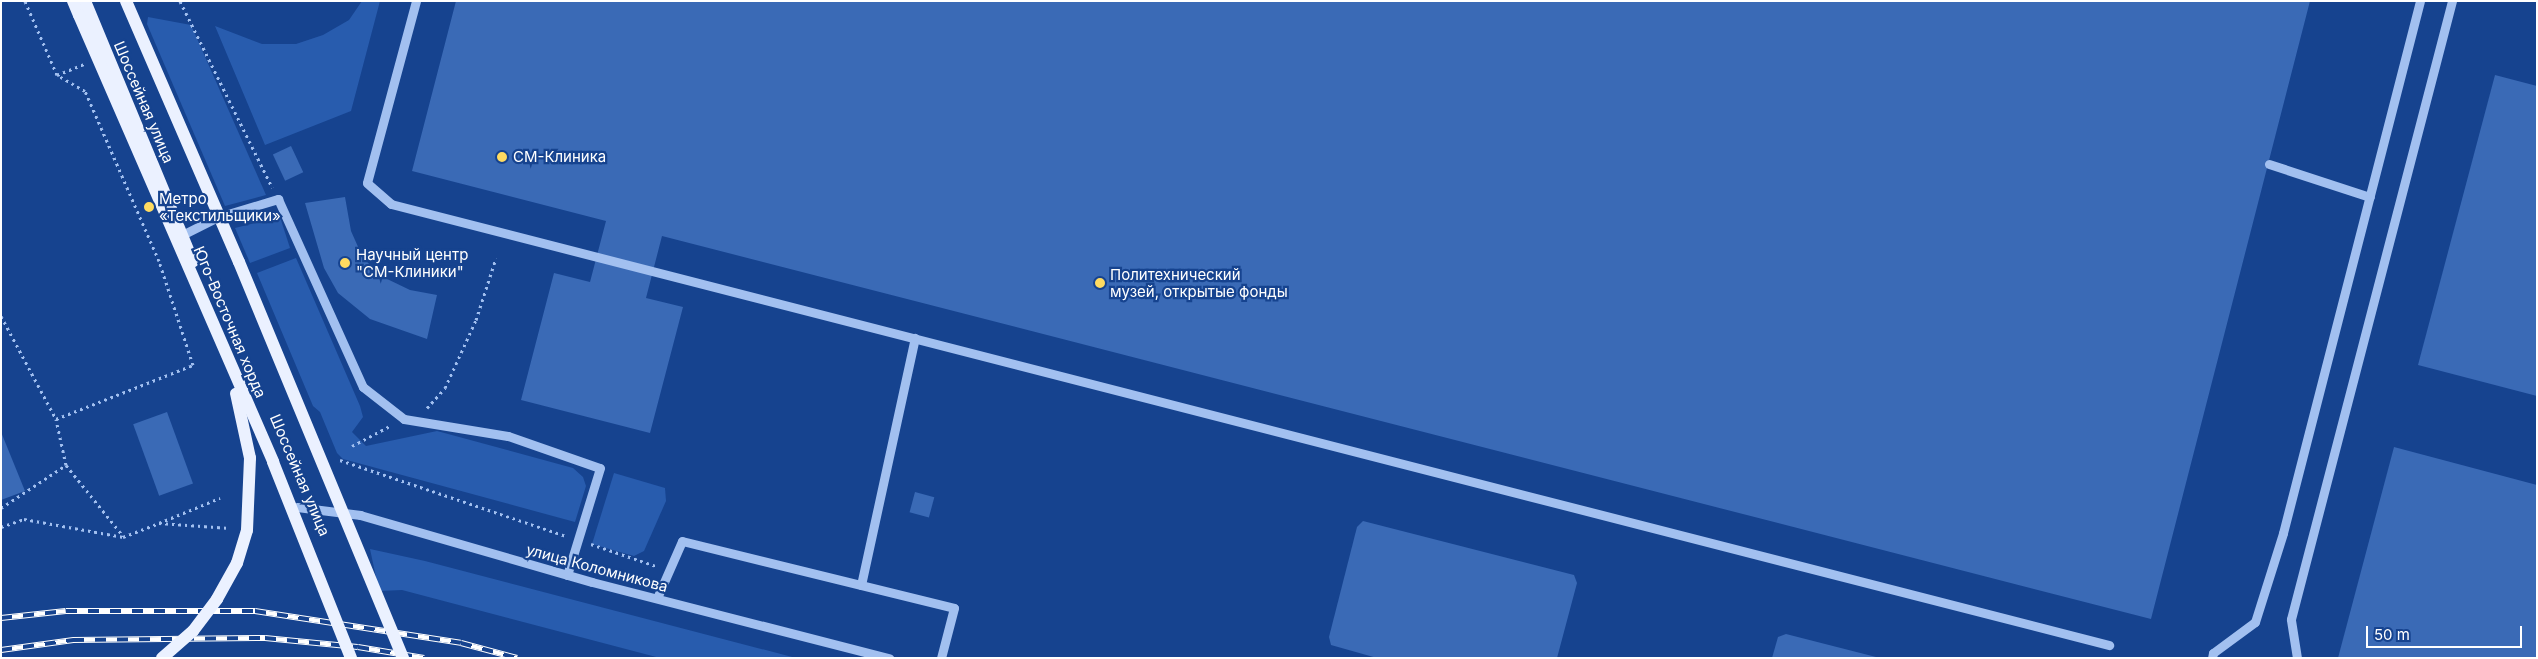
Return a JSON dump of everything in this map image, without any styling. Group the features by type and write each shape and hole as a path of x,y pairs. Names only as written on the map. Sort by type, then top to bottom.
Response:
{"main road":[{"name":"Юго-Восточная хорда","path":"73,1 230,364 351,658"},
{"name":"Шоссейная улица","path":"85,1 297,507 357,658"},
{"name":"Юго-Восточная хорда","path":"126,1 239,262 403,658"},
{"path":"162,658 193,631 217,599 237,563 248,530 250,458 230,364"},
{"path":"384,610 412,658"}],"street":[{"path":"416,1 368,183 391,204 2109,645"},
{"path":"2212,658 2213,654 2255,622 2283,532 2420,1"},
{"path":"2297,658 2291,619 2452,1"},
{"path":"2269,164 2370,197"},
{"path":"182,235 218,217 278,199 363,387 404,419 508,436 600,468 567,575"},
{"path":"861,585 915,338"},
{"name":"улица Коломникова","path":"297,507 360,515 567,575 889,658"},
{"path":"657,598 682,541 954,608 941,658"}],"path":[{"path":"26,1 57,75 85,91 159,261 193,365 56,419"},
{"path":"180,1 278,199"},
{"path":"352,446 430,406 445,388 476,320 496,258"},
{"path":"1,316 56,419 66,464 123,537"},
{"path":"335,457 342,462 669,570"},
{"path":"1,508 66,464"},
{"path":"1,527 24,519 123,537 220,498"},
{"path":"159,523 234,528"}],"shaded area":[{"path":"362,1 380,1 351,111 265,145 215,26 262,44 296,44 323,35 349,20"},
{"path":"148,17 191,25 266,195 225,206 147,24"},
{"path":"280,217 290,248 250,263 235,228"},
{"path":"296,258 360,406 363,417 352,432 366,446 437,431 573,468 583,477 586,486 575,522 343,459 337,453 320,412 313,406 257,273"},
{"path":"614,473 665,488 666,501 644,551 634,556 592,544"},
{"path":"370,549 425,561 796,658 660,658 402,590 379,591"}],"building":[{"path":"456,1 2310,1 2151,619 662,236 646,298 683,307 650,433 521,400 554,273 590,282 606,221 412,171"},
{"path":"2495,75 2537,86 2537,396 2418,365"},
{"path":"291,146 303,172 285,181 273,154"},
{"name":"Научный центр \"СМ-Клиники\"","path":"345,197 351,231 363,258 383,277 410,290 437,295 427,339 370,319 338,293 324,268 305,203"},
{"path":"167,412 193,483 159,496 133,424"},
{"path":"1,432 25,491 1,500"},
{"path":"2394,447 2537,485 2537,658 2338,658"},
{"path":"915,492 934,497 929,517 910,512"},
{"path":"1363,521 1574,575 1577,583 1557,658 1377,658 1331,645 1329,637 1357,527"},
{"path":"1786,634 1876,658 1772,658 1778,637"}],"railway":[{"path":"1,618 66,611 255,611 461,643 517,658"},
{"path":"1,650 73,640 265,638 358,647 424,658"}],"place":[{"name":"СМ-Клиника","path":"502,157"},
{"name":"Метро «Текстильщики»","path":"149,207"},
{"name":"Научный центр \"СМ-Клиники\"","path":"345,263"},
{"name":"Политехнический музей, открытые фонды","path":"1100,283"}]}
